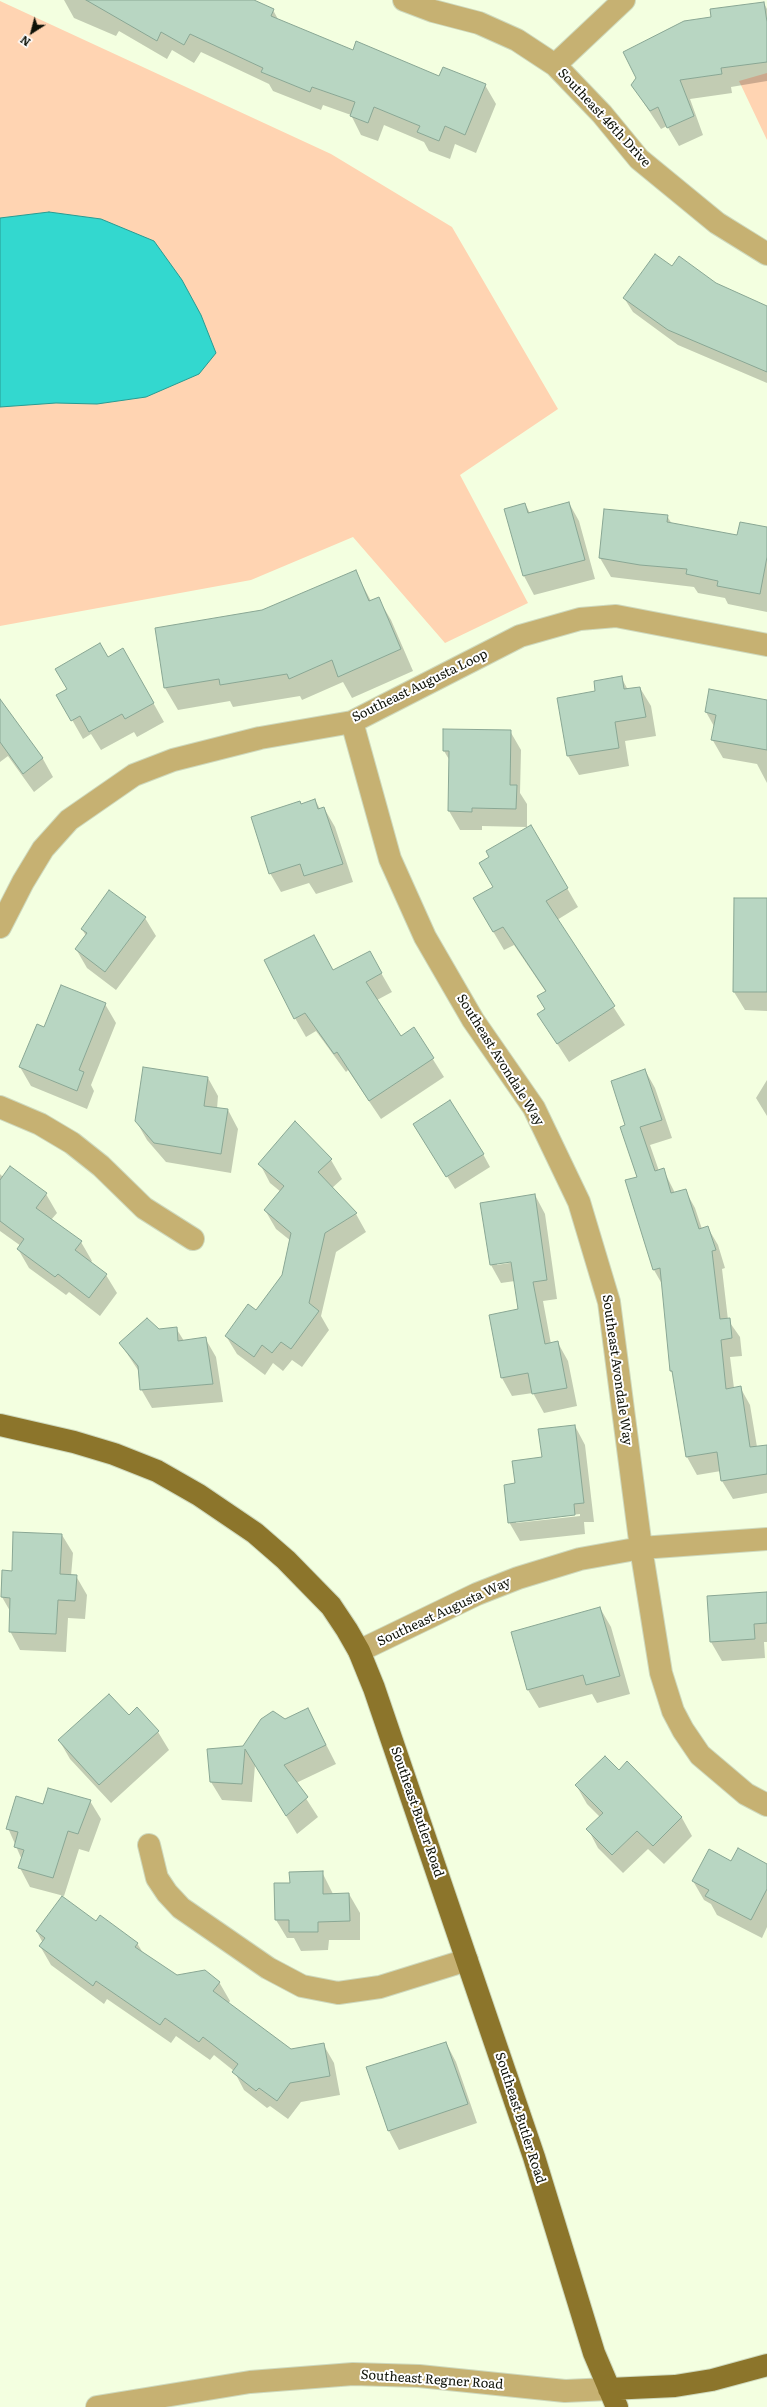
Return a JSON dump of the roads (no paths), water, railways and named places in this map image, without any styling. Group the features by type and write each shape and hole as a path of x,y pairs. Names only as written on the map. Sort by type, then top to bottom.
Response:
{"main road":[{"name":"Southeast Butler Road","path":"0,1425 74,1442 114,1454 157,1471 200,1495 255,1533 309,1582 331,1606 359,1652 374,1688 534,2157 594,2353 613,2398"},
{"name":"Southeast Regner Road","path":"613,2398 712,2380 767,2365"}],"street":[{"name":"Southeast 46th Drive","path":"404,0 433,11 479,23 517,40 555,65 602,114 639,159 718,223 767,254"},
{"path":"555,65 624,0"},
{"name":"Southeast Augusta Loop","path":"0,927 23,882 48,843 69,820 134,775 173,760 252,740 352,722 520,636 580,619 616,616 767,645"},
{"name":"Southeast Avondale Way","path":"352,722 390,859 425,937 474,1020 534,1108 579,1202 609,1302 642,1548 661,1673 673,1711 683,1730 700,1755 724,1778 746,1794 767,1805"},
{"path":"0,1107 40,1124 72,1143 100,1166 144,1208 193,1239"},
{"name":"Southeast Augusta Way","path":"359,1652 477,1594 518,1578 580,1559 642,1548 767,1539"},
{"path":"150,1845 157,1878 167,1893 181,1908 268,1968 302,1986 338,1993 380,1987 467,1960"},
{"name":"Southeast Regner Road","path":"97,2407 250,2382 353,2374 418,2376 565,2391 613,2398"}],"water":[{"path":"49,212 101,219 154,241 182,280 201,315 216,353 199,374 146,397 97,404 56,403 0,407 0,218"}]}
